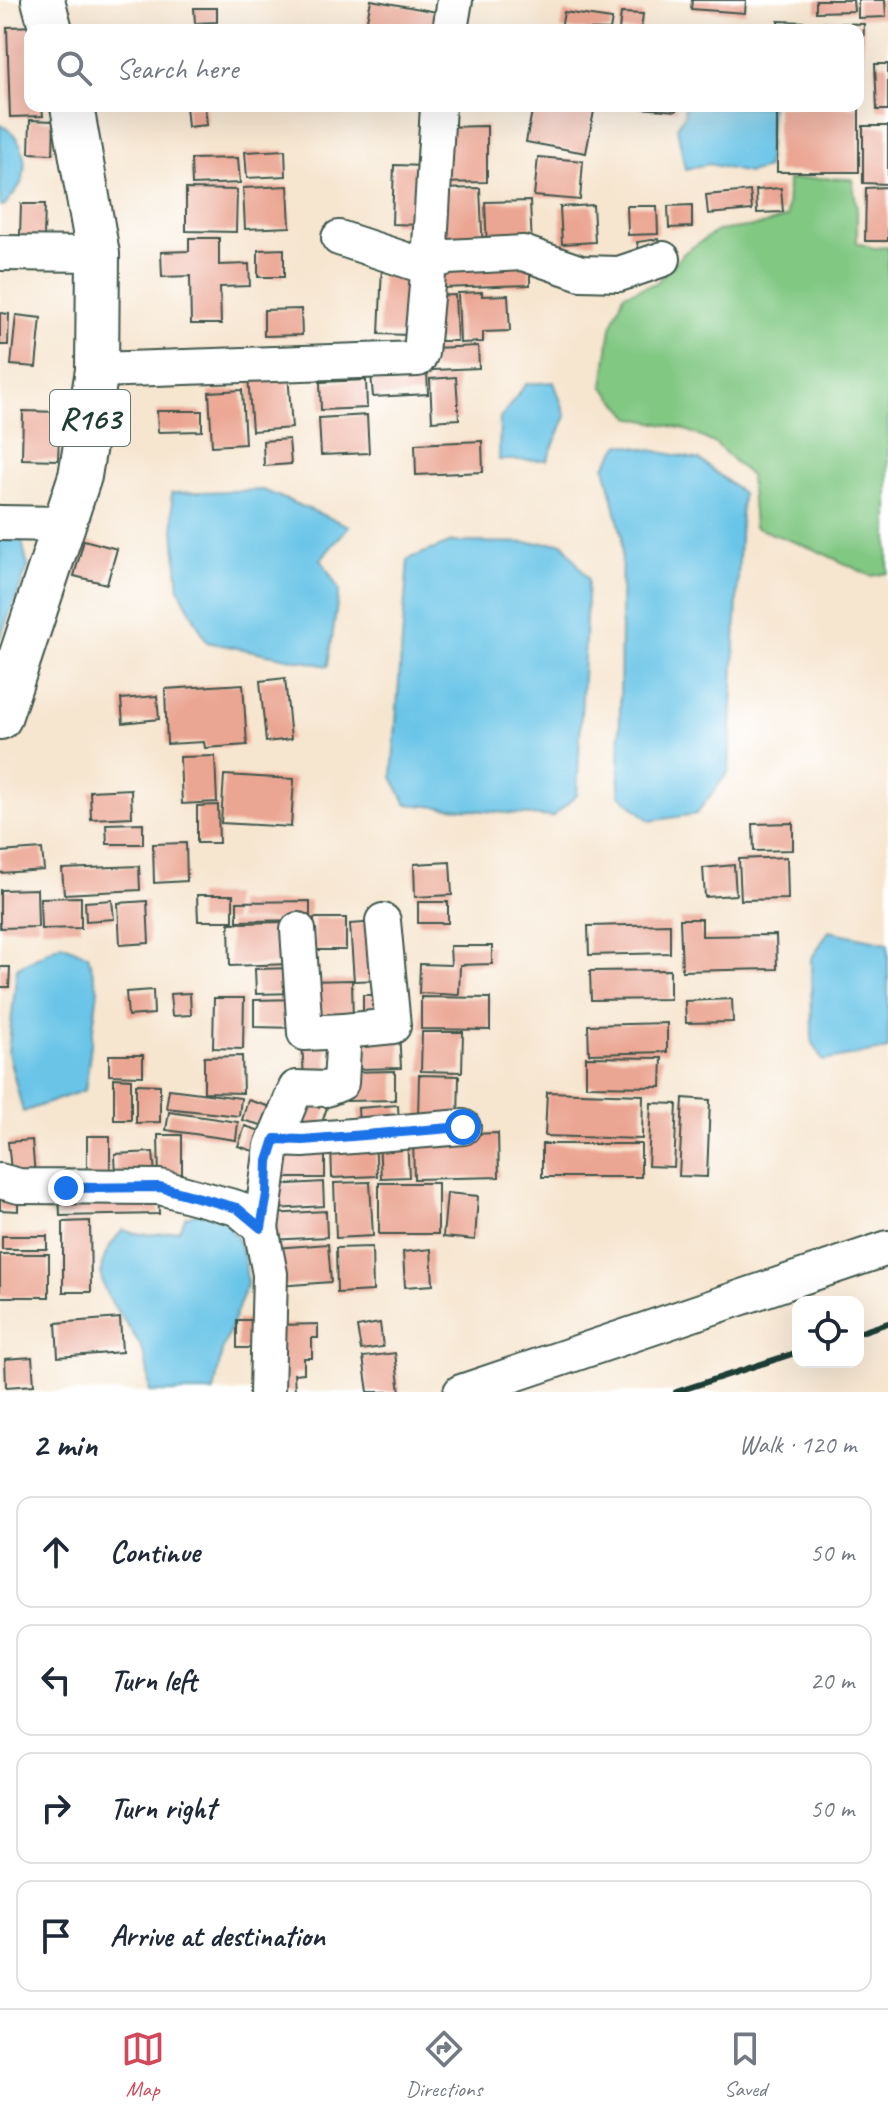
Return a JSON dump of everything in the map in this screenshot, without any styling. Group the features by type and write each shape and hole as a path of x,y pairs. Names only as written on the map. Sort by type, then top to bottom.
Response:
{"main road":[{"path":"43,0 49,24"},
{"name":"R163","path":"0,718 80,476 97,370 98,254 73,112"}],"street":[{"path":"451,24 455,0"},
{"path":"97,370 418,359 429,263 438,112"},
{"path":"339,238 415,263 429,263 448,257 523,253 581,273 619,274 663,259"},
{"path":"0,253 98,254"},
{"path":"0,523 64,524"},
{"path":"298,930 305,1033 393,1026 383,921"},
{"path":"267,1392 270,1274 261,1228 267,1194 268,1161 296,1088 326,1089 341,1083 344,1031"},
{"path":"275,1139 303,1140 463,1127"},
{"path":"0,1181 19,1186 160,1187 237,1208 261,1228"},
{"path":"461,1392 888,1248"}],"green space":[{"path":"852,179 857,208 857,243 874,248 888,247 888,573 871,576 816,550 754,527 750,476 716,444 684,429 630,417 603,386 611,327 624,294 656,283 685,252 717,231 762,225 787,217 788,180"}],"water":[{"path":"771,112 767,168 748,173 709,164 685,169 677,127 685,114"},
{"path":"0,125 18,140 24,162 20,185 5,205 0,206"},
{"path":"554,382 566,416 547,460 499,460 500,418 526,384"},
{"path":"620,444 700,460 742,493 729,771 696,814 650,821 619,794 622,536 605,466"},
{"path":"263,490 349,526 321,559 339,590 328,666 207,642 179,589 171,493"},
{"path":"21,537 28,567 0,638 0,538"},
{"path":"452,542 563,543 588,579 577,795 552,817 406,804 392,777 408,559"},
{"path":"829,931 888,943 888,1049 823,1061 812,1041 811,959"},
{"path":"61,944 88,955 98,990 85,1090 23,1112 8,1053 17,968"},
{"path":"203,1211 225,1221 236,1236 245,1260 247,1284 222,1351 214,1392 150,1392 144,1354 106,1292 102,1264 109,1248 123,1230 150,1234 179,1230 186,1217"}],"building":[{"path":"371,0 437,12 434,24 366,24"},
{"path":"692,0 746,0 745,13 691,9"},
{"path":"816,0 853,0 854,11 816,12"},
{"path":"858,0 885,0 886,17 858,18"},
{"path":"194,8 217,8 217,22 195,23"},
{"path":"564,12 612,19 611,24 562,24"},
{"path":"621,13 643,14 642,24 620,24"},
{"path":"778,21 864,24 778,24"},
{"path":"24,26 24,112 43,112 43,116 10,117 7,27"},
{"path":"875,64 888,64 888,110 877,110"},
{"path":"187,112 206,112 207,125 188,127"},
{"path":"532,112 594,112 586,153 526,142"},
{"path":"777,112 859,112 859,172 777,172"},
{"path":"30,120 54,121 53,154 29,153"},
{"path":"487,126 487,182 437,183 437,127"},
{"path":"863,126 888,126 888,184 863,183"},
{"path":"285,150 286,176 247,178 245,152"},
{"path":"538,157 583,161 580,200 534,196"},
{"path":"238,158 240,183 192,185 191,159"},
{"path":"394,165 425,166 423,225 392,224"},
{"path":"288,186 290,227 245,229 243,188"},
{"path":"888,187 888,241 865,241 866,188"},
{"path":"480,188 483,253 439,254 437,189"},
{"path":"781,188 783,212 757,213 756,190"},
{"path":"186,189 237,190 236,232 186,231"},
{"path":"750,191 752,210 708,214 706,195"},
{"path":"530,201 532,248 487,249 485,202"},
{"path":"21,204 45,204 44,237 20,236"},
{"path":"593,205 595,242 562,244 560,207"},
{"path":"692,205 692,227 669,228 668,206"},
{"path":"627,206 657,206 658,234 628,235"},
{"path":"189,238 219,238 219,265 249,264 250,286 220,287 221,324 191,324 190,276 162,277 161,252 189,251"},
{"path":"658,239 661,252 640,257 637,242"},
{"path":"284,249 284,277 258,277 258,250"},
{"path":"530,259 530,285 441,288 440,261"},
{"path":"382,266 411,268 408,335 379,334"},
{"path":"482,292 482,296 508,295 510,331 483,332 483,342 460,343 458,293"},
{"path":"455,295 457,341 432,341 431,296"},
{"path":"301,309 302,335 264,336 264,310"},
{"path":"0,313 9,314 8,345 0,345"},
{"path":"16,315 41,318 36,367 11,365"},
{"path":"478,346 479,368 433,370 432,348"},
{"path":"427,370 428,394 373,397 371,374"},
{"path":"288,373 292,428 252,431 248,376"},
{"path":"456,377 459,419 432,421 430,379"},
{"path":"366,380 367,408 321,410 320,382"},
{"path":"242,390 245,444 212,446 209,392"},
{"path":"23,411 60,412 58,460 22,459"},
{"path":"157,411 202,411 202,431 158,432"},
{"path":"367,415 369,453 321,455 319,418"},
{"path":"289,439 291,464 264,466 263,441"},
{"path":"482,441 483,472 416,475 415,444"},
{"path":"84,540 117,549 107,584 74,576"},
{"path":"285,678 291,739 266,742 260,681"},
{"path":"243,684 247,745 205,748 204,742 167,744 165,689"},
{"path":"157,696 159,719 123,723 121,699"},
{"path":"215,756 217,802 182,804 180,757"},
{"path":"224,775 294,779 291,827 221,823"},
{"path":"131,789 132,817 91,819 90,791"},
{"path":"218,805 219,843 197,843 197,806"},
{"path":"143,823 143,844 107,844 106,824"},
{"path":"793,823 793,850 754,851 753,824"},
{"path":"186,843 187,881 154,883 153,844"},
{"path":"42,849 44,870 0,873 0,852"},
{"path":"787,857 788,899 741,900 739,859"},
{"path":"450,862 452,895 415,897 414,864"},
{"path":"734,865 736,895 705,897 703,868"},
{"path":"139,866 140,890 64,894 62,869"},
{"path":"37,889 38,927 0,928 0,890"},
{"path":"197,895 233,895 233,921 198,921"},
{"path":"81,897 81,928 41,929 40,898"},
{"path":"112,900 114,919 86,921 85,902"},
{"path":"147,901 149,943 120,945 118,903"},
{"path":"310,901 310,920 237,921 237,902"},
{"path":"418,902 448,902 448,923 418,923"},
{"path":"314,918 346,918 346,950 314,950"},
{"path":"680,919 702,919 702,936 776,935 777,969 682,971"},
{"path":"291,922 292,964 230,966 229,923"},
{"path":"378,922 382,980 354,981 350,924"},
{"path":"670,924 670,953 589,955 588,926"},
{"path":"450,946 492,946 492,964 460,965 459,995 419,993 420,964 451,965"},
{"path":"0,967 10,967 9,987 0,987"},
{"path":"296,968 296,993 256,994 255,969"},
{"path":"670,970 670,999 591,1000 590,971"},
{"path":"352,980 353,1022 309,1023 308,981"},
{"path":"153,990 154,1014 128,1016 126,992"},
{"path":"190,993 191,1015 172,1016 170,994"},
{"path":"363,995 383,995 383,1020 363,1020"},
{"path":"421,997 490,998 490,1030 421,1029"},
{"path":"214,998 244,998 243,1049 213,1048"},
{"path":"299,999 299,1028 254,1027 254,1000"},
{"path":"732,999 733,1022 686,1023 685,1001"},
{"path":"667,1023 667,1052 589,1054 588,1025"},
{"path":"399,1031 401,1068 357,1069 355,1033"},
{"path":"422,1032 463,1032 462,1072 421,1071"},
{"path":"326,1038 328,1079 304,1080 302,1040"},
{"path":"109,1055 143,1055 143,1076 109,1075"},
{"path":"242,1056 243,1093 204,1092 204,1057"},
{"path":"586,1057 662,1058 661,1087 586,1086"},
{"path":"395,1071 395,1100 347,1101 347,1072"},
{"path":"419,1075 459,1076 458,1120 418,1118"},
{"path":"114,1078 131,1079 131,1120 114,1120"},
{"path":"136,1084 160,1085 160,1122 136,1123"},
{"path":"169,1089 241,1098 239,1116 166,1108"},
{"path":"547,1092 643,1095 642,1139 545,1136"},
{"path":"303,1093 331,1095 319,1132 287,1129"},
{"path":"683,1098 710,1100 707,1177 679,1176"},
{"path":"248,1100 281,1110 276,1129 242,1120"},
{"path":"651,1103 677,1104 674,1167 648,1166"},
{"path":"398,1105 399,1125 359,1127 358,1108"},
{"path":"169,1112 238,1122 236,1140 166,1130"},
{"path":"245,1126 273,1135 266,1155 238,1146"},
{"path":"498,1133 499,1177 414,1179 413,1136"},
{"path":"158,1135 182,1135 182,1179 159,1179"},
{"path":"87,1136 110,1136 110,1179 87,1179"},
{"path":"407,1139 409,1177 381,1178 379,1141"},
{"path":"32,1140 35,1176 12,1179 8,1142"},
{"path":"375,1141 377,1176 332,1178 331,1143"},
{"path":"542,1144 641,1144 641,1177 542,1177"},
{"path":"272,1149 325,1149 325,1178 272,1178"},
{"path":"153,1152 155,1174 116,1176 115,1154"},
{"path":"323,1182 324,1206 275,1209 274,1185"},
{"path":"370,1182 373,1236 336,1238 334,1183"},
{"path":"379,1183 438,1183 438,1234 379,1234"},
{"path":"158,1190 159,1214 60,1216 59,1193"},
{"path":"0,1193 18,1194 18,1211 0,1210"},
{"path":"447,1193 478,1196 475,1240 443,1237"},
{"path":"326,1211 327,1237 271,1240 270,1214"},
{"path":"90,1221 91,1292 63,1292 63,1222"},
{"path":"2,1236 47,1236 47,1249 2,1249"},
{"path":"328,1244 331,1282 278,1286 275,1248"},
{"path":"372,1247 373,1291 337,1293 336,1248"},
{"path":"431,1249 433,1285 405,1287 403,1252"},
{"path":"0,1254 49,1254 49,1297 0,1297"},
{"path":"120,1318 122,1352 58,1357 56,1323"},
{"path":"237,1320 260,1320 259,1348 237,1348"},
{"path":"380,1323 383,1347 361,1350 357,1327"},
{"path":"318,1324 318,1338 312,1338 312,1358 304,1358 304,1373 294,1374 295,1392 281,1392 279,1325"},
{"path":"395,1353 400,1392 368,1392 363,1357"},
{"path":"32,1357 34,1385 6,1387 5,1359"}],"railway":[{"path":"864,1331 888,1323"},
{"path":"676,1392 792,1354"}],"route":[{"path":"66,1188 160,1187 237,1208 261,1228 267,1194 268,1161 275,1139 303,1140 463,1127"}]}
